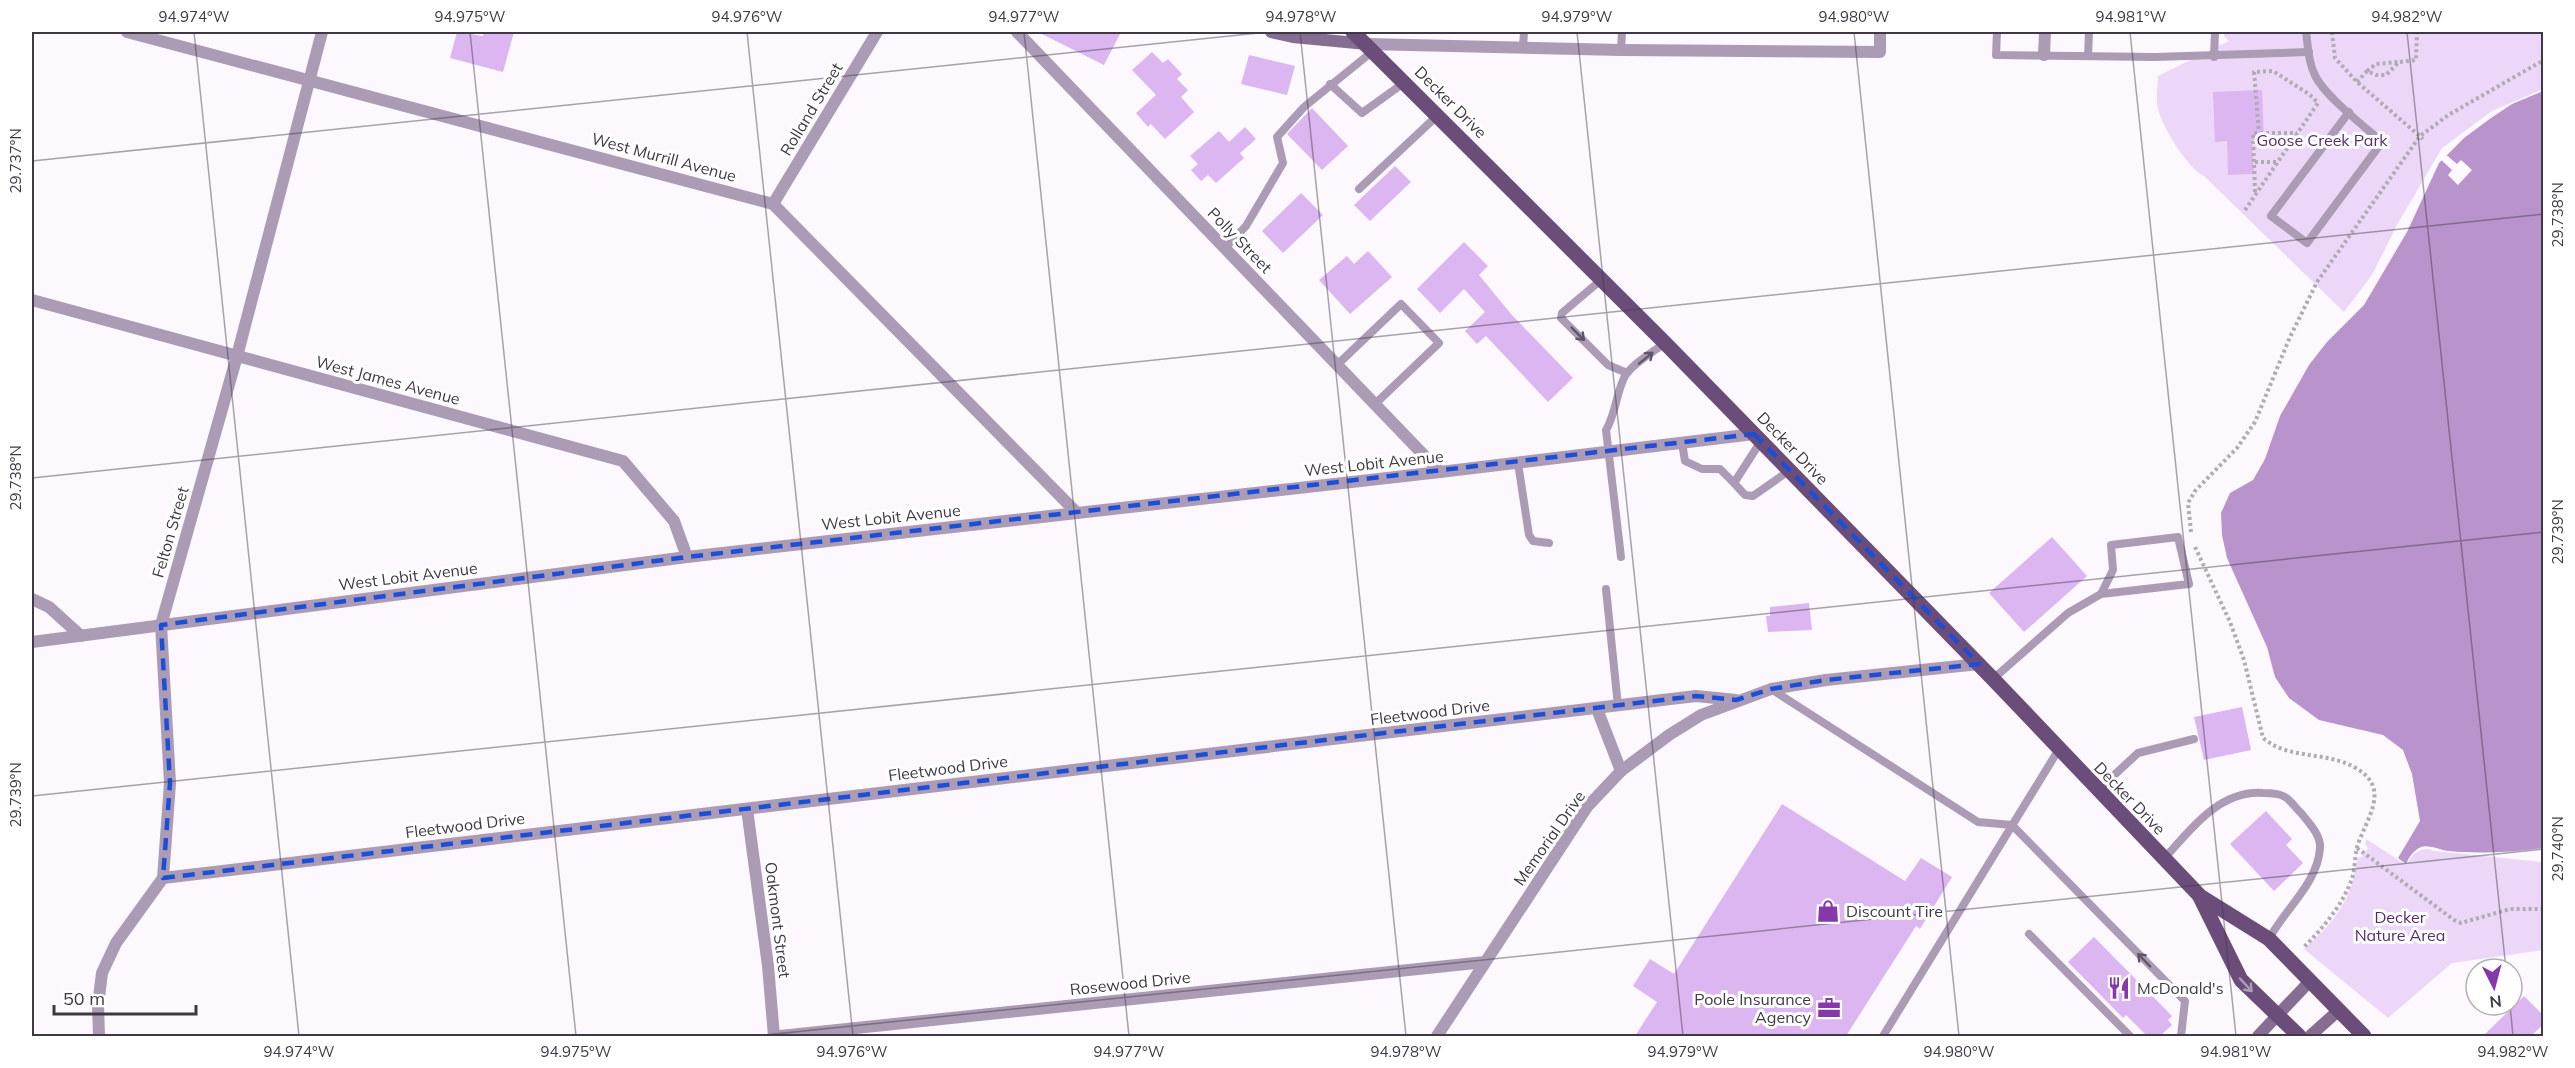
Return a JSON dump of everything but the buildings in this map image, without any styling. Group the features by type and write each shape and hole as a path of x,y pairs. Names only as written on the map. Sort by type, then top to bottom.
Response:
{"main road":[{"path":"1270,32 1371,47"},
{"name":"Decker Drive","path":"1353,32 1371,47 1790,470 1993,678 2200,896 2269,939 2364,1036"},
{"name":"Decker Drive","path":"2200,896 2241,980 2299,1036"},
{"path":"2258,1036 2310,981"},
{"path":"2310,1036 2338,1010"}],"street":[{"name":"West Murrill Avenue","path":"127,32 773,204"},
{"name":"Felton Street","path":"163,878 170,783 161,625 237,356 322,32"},
{"name":"Rolland Street","path":"773,204 877,32"},
{"name":"Polly Street","path":"1017,32 1440,472"},
{"path":"1371,47 1880,52 1880,32"},
{"path":"2044,54 2045,32"},
{"path":"773,204 1077,513"},
{"name":"West James Avenue","path":"32,300 623,461 674,521 687,557"},
{"name":"West Lobit Avenue","path":"32,642 687,557 1682,443 1758,438"},
{"path":"32,598 49,607 81,636"},
{"name":"Memorial Drive","path":"1437,1036 1587,807 1621,771 1677,730 1701,715 1736,700 1771,689 1826,680 1979,664"},
{"name":"Fleetwood Drive","path":"163,878 1696,696 1736,700"},
{"path":"1597,709 1621,771"},
{"name":"Oakmont Street","path":"747,808 768,966 774,1036"},
{"path":"99,1036 98,1005 102,973 116,943 163,878"},
{"name":"Rosewood Drive","path":"780,1036 1485,962"}],"lane":[{"path":"1523,47 1524,32"},
{"path":"1621,50 1622,32"},
{"path":"1996,32 1996,54 2214,57 2309,52"},
{"path":"2088,56 2089,32"},
{"path":"2214,57 2215,32"},
{"path":"2306,32 2314,74 2326,91 2382,142 2307,243 2271,216 2349,112"},
{"path":"1225,248 1246,226 1283,163 1277,137 1304,107 1371,47"},
{"path":"1330,84 1362,113 1405,82"},
{"path":"1359,189 1438,115"},
{"path":"1601,280 1562,313 1561,318 1608,365 1627,373"},
{"path":"1337,365 1401,304 1439,343 1375,404"},
{"path":"1621,557 1606,430 1613,417 1620,386 1627,373 1665,343"},
{"path":"1734,483 1758,438"},
{"path":"1682,443 1685,461 1702,469 1720,469 1745,495 1753,496 1790,470"},
{"path":"1518,463 1529,535 1533,541 1549,543"},
{"path":"1993,678 2068,613 2100,594 2189,584 2178,537 2111,545 2113,570 2100,594"},
{"path":"1606,589 1618,706"},
{"path":"1771,689 1978,822 2013,825 2185,1001 2181,1036"},
{"path":"2098,789 2138,753 2194,738"},
{"path":"1883,1036 2059,749"},
{"path":"2164,859 2196,823 2218,805 2256,793 2285,797 2309,822 2318,836 2320,847 2318,860 2307,884 2278,921 2269,939"},
{"path":"2029,934 2130,1036"}],"path":[{"path":"2332,32 2335,58 2356,82 2421,137"},
{"path":"2356,82 2376,64 2416,60 2416,32"},
{"path":"2192,536 2188,519 2188,503 2195,491 2247,435 2255,422 2290,337 2317,282 2421,137 2450,114 2544,60"},
{"path":"2367,71 2376,75 2386,75 2399,62"},
{"path":"2245,210 2318,103 2273,71 2254,72 2259,132"},
{"path":"2255,193 2253,133 2298,133"},
{"path":"2255,162 2278,162"},
{"path":"2194,543 2230,622 2244,660 2263,738 2280,750 2321,756 2353,766 2367,775 2373,785 2374,805 2357,848 2353,876 2331,916 2304,947"},
{"path":"2357,848 2454,920 2466,924 2492,913 2510,909 2544,909"}],"highlighted area":[{"path":"1754,434 1979,664 1826,680 1771,689 1736,700 1696,696 163,878 170,783 161,625 687,557"}],"green space":[{"name":"Goose Creek Park","path":"2225,32 2543,32 2543,89 2492,111 2442,148 2398,223 2372,275 2344,312 2190,164 2175,145 2159,113 2158,76 2229,41 2224,36"},
{"name":"Decker Nature Area","path":"2366,839 2406,865 2415,854 2426,849 2543,862 2543,950 2494,957 2464,957 2464,961 2452,963 2388,1018 2304,949 2325,929 2340,909 2351,886 2358,858 2362,857 2368,848 2365,844"}],"shaded area":[{"path":"2543,91 2543,848 2472,852 2449,851 2424,846 2418,848 2410,856 2406,864 2398,858 2420,821 2412,774 2403,750 2383,735 2319,720 2289,698 2275,677 2267,647 2227,558 2222,535 2221,513 2230,493 2253,480 2265,459 2280,416 2309,365 2327,342 2364,305 2407,232 2439,163 2464,138 2491,118 2512,104"}],"pier":[{"path":"2444,153 2457,164 2461,160 2472,170 2458,185 2448,175 2452,170 2439,158"}],"place":[{"name":"Discount Tire","path":"1828,911"},
{"name":"McDonald's","path":"2119,988"},
{"name":"Poole Insurance Agency","path":"1829,1008"}]}
